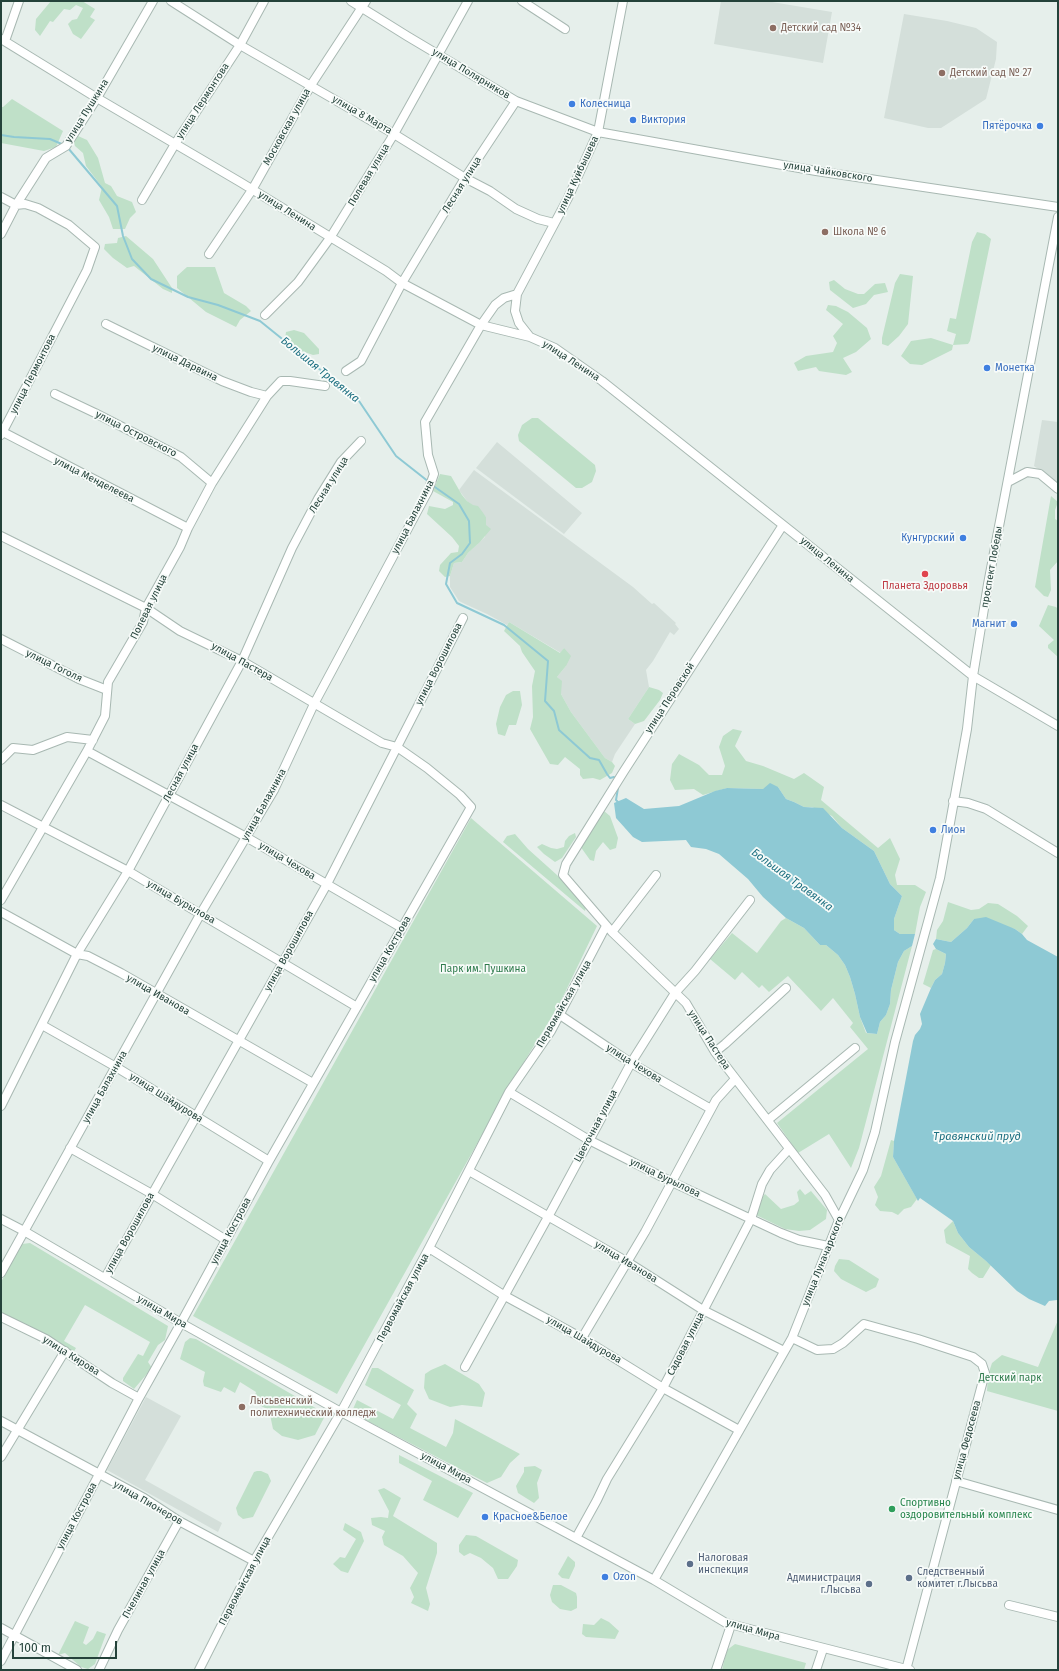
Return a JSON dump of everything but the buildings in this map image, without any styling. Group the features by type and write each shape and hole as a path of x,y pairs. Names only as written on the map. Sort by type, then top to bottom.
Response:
{"street":[{"path":"3,40 19,1"},
{"name":"улица Пушкина","path":"1,234 16,204 46,158 66,146 97,98 153,1"},
{"name":"улица 8 Марта","path":"171,1 240,45 394,134 465,178 490,191 516,209 538,219 554,223"},
{"name":"улица Лермонтова","path":"142,200 175,144 240,45 264,1"},
{"name":"улица Полярников","path":"351,1 364,4 407,36 516,101 598,132"},
{"name":"Полевая улица","path":"265,315 298,282 330,238 394,134 468,1"},
{"path":"522,1 565,30"},
{"name":"улица Куйбышева","path":"530,336 519,323 515,311 517,294 554,223 598,132 609,81 623,1"},
{"name":"Московская улица","path":"209,254 252,190 311,85 364,4"},
{"name":"улица Ленина","path":"3,40 252,190 402,283 481,325 530,336 552,346 602,381 973,676 1058,726"},
{"name":"Лесная улица","path":"346,371 361,361 402,283 465,178 516,101"},
{"name":"улица Чайковского","path":"598,132 809,169 1058,207"},
{"path":"1,197 16,204"},
{"name":"улица Лермонтова","path":"2,433 87,270 95,247 63,222 38,208 25,204 16,204"},
{"name":"проспект Победы","path":"929,916 940,878 967,729 973,676 988,584 1058,217"},
{"name":"улица Балахнина","path":"1,1273 156,994 274,790 314,704 428,491 434,474 428,455 425,422 481,325 495,305 504,298 517,294"},
{"name":"улица Дарвина","path":"106,324 222,381 251,392 267,396"},
{"name":"Полевая улица","path":"1,900 93,740 105,716 108,682 143,622 146,608 180,547 188,528 212,483 267,396 281,381 325,386"},
{"name":"улица Островского","path":"55,394 180,457 212,483"},
{"name":"улица Менделеева","path":"2,433 188,528"},
{"name":"Лесная улица","path":"1,1106 77,954 128,871 242,661 292,548 318,498 341,462 361,440"},
{"path":"1008,482 1027,472 1040,474 1058,489"},
{"name":"улица Перовской","path":"564,875 566,864 619,777 783,525"},
{"name":"улица Пастера","path":"1,536 146,608 180,631 242,661 382,743 397,747 427,768 460,795 471,807"},
{"name":"улица Ворошилова","path":"105,1278 327,884 462,618"},
{"name":"улица Гоголя","path":"1,639 79,679 107,690"},
{"path":"1,760 14,748 33,750 67,738 93,740"},
{"name":"улица Чехова","path":"87,751 170,794 402,928"},
{"path":"954,801 968,803 986,810 1058,853"},
{"name":"улица Бурылова","path":"1,805 128,871 202,913 272,956 282,964 356,1007"},
{"name":"улица Кострова","path":"1,1661 139,1398 268,1161 471,807"},
{"name":"улица Пастера","path":"564,875 609,929 686,1003 715,1052 825,1195 839,1220"},
{"name":"Первомайская улица","path":"199,1670 254,1561 341,1412 429,1248 509,1092 551,1031 609,929 656,875"},
{"name":"Цветочная улица","path":"465,1367 631,1063 675,993 695,971 750,900"},
{"name":"улица Иванова","path":"1,912 77,954 88,956 313,1083"},
{"name":"улица Луначарского","path":"654,1580 792,1338 828,1246 863,1170 875,1132 895,1042 929,916"},
{"path":"715,1052 786,988"},
{"name":"улица Чехова","path":"560,1015 631,1063 711,1109"},
{"name":"улица Шайдурова","path":"42,1025 116,1067 268,1161"},
{"path":"768,1120 855,1048"},
{"path":"582,1338 626,1261 645,1232 663,1195 672,1182 716,1100 735,1079"},
{"name":"улица Бурылова","path":"509,1092 589,1140 672,1182 799,1240 828,1246"},
{"path":"70,1148 152,1194 226,1240"},
{"name":"Садовая улица","path":"576,1538 607,1479 663,1388 751,1219 762,1184 770,1170 789,1149"},
{"name":"улица Иванова","path":"469,1171 626,1261 703,1310 784,1351"},
{"name":"улица Мира","path":"1,1219 181,1323 341,1412 654,1580 731,1625 907,1670"},
{"name":"улица Шайдурова","path":"429,1248 505,1296 582,1338 663,1388 739,1430"},
{"name":"улица Кирова","path":"1,1317 46,1339 112,1383 139,1398"},
{"name":"улица Федосеева","path":"792,1338 817,1350 833,1349 843,1343 864,1324 918,1339 973,1357 982,1364 985,1373 907,1670"},
{"path":"1,1457 65,1351"},
{"name":"улица Пионеров","path":"1,1421 144,1498 179,1521 254,1561"},
{"path":"956,1482 1058,1510"},
{"name":"Пчелиная улица","path":"99,1670 118,1630 179,1521"},
{"path":"1009,1605 1058,1617"},
{"path":"716,1670 731,1625"},
{"path":"1,1628 77,1670"},
{"path":"816,1670 823,1648"}],"shaded area":[{"name":"Детский сад №34","path":"721,1 766,1 832,12 823,63 714,44"},
{"name":"Детский сад № 27","path":"904,14 947,21 976,28 997,42 996,59 986,99 941,128 928,128 884,118"},
{"path":"1042,420 1058,422 1058,483 1034,466"},
{"path":"497,442 582,513 564,534 476,468"},
{"path":"474,470 633,587 652,604 654,603 676,623 675,624 679,629 674,635 670,632 646,670 649,687 628,719 635,724 615,754 612,762 605,758 571,712 561,694 561,682 557,677 566,666 564,648 561,653 509,622 507,625 459,601 450,587 450,576 454,563 462,562 468,553 485,537 486,517 467,501 459,490"},
{"path":"146,1397 181,1416 145,1480 222,1523 218,1532 107,1470"}],"green space":[{"path":"51,1 82,1 95,9 90,17 95,20 81,39 73,34 68,24 72,20 77,19 83,8 76,5 70,10 64,9 53,22 50,21 40,36 35,30 36,19"},
{"path":"12,99 63,131 56,147 44,151 1,143 1,107"},
{"path":"78,136 87,140 98,158 105,183 111,186 117,196 132,202 136,212 130,218 125,229 113,229 109,217 99,200 102,187 86,166 83,153 75,146 74,142"},
{"path":"977,232 985,234 991,239 970,341 968,344 953,345 956,334 947,331 950,318 956,319 972,242"},
{"path":"126,236 153,259 172,288 172,293 163,289 134,266 127,268 113,258 104,249 105,244 117,243 118,238"},
{"path":"187,267 215,267 224,293 246,306 251,311 240,320 236,327 206,312 177,288 177,276"},
{"path":"900,274 913,276 908,324 899,336 888,346 882,344 882,338 895,283"},
{"path":"834,280 845,289 858,294 864,294 875,284 885,283 888,292 874,295 866,304 853,308 830,290 829,282"},
{"path":"828,305 836,306 848,312 867,328 871,339 856,352 843,358 852,372 846,375 819,371 816,367 798,371 794,363 806,356 833,352 837,343 833,336 843,324 826,310"},
{"path":"294,330 304,333 319,349 319,354 313,355 296,349 285,339 286,332"},
{"path":"931,338 953,345 952,350 922,365 910,364 901,356 911,341"},
{"path":"532,418 538,418 595,465 596,471 592,482 582,488 576,488 519,441 518,435 522,425"},
{"path":"440,474 451,476 467,501 478,506 486,517 486,525 491,529 468,553 462,562 454,563 450,576 445,577 439,571 440,565 451,553 458,552 459,546 452,537 427,514 429,506 445,509 453,505 453,502 433,491"},
{"path":"1051,496 1058,502 1055,510 1055,519 1058,521 1058,561 1050,570 1051,590 1048,597 1044,596 1035,587"},
{"path":"1048,605 1058,609 1058,657 1048,648 1048,645 1054,640 1039,626"},
{"path":"509,622 560,653 564,648 571,656 566,666 557,677 562,681 561,694 571,712 605,758 612,762 615,766 612,773 600,780 593,778 583,779 580,775 580,769 565,757 558,765 550,764 530,729 533,717 532,686 535,671 522,652 520,646 504,631"},
{"path":"649,687 663,693 660,700 644,721 635,724 628,719"},
{"path":"513,691 520,691 522,705 516,725 509,725 505,736 498,734 496,724 500,707 506,695"},
{"path":"733,729 742,731 735,746 746,761 763,766 794,779 804,773 824,787 821,800 878,848 890,838 900,859 895,875 897,885 915,885 926,892 920,907 915,934 900,934 894,930 894,919 902,896 890,884 874,851 842,828 832,816 812,807 804,807 786,799 778,787 763,789 727,788 703,795 694,789 675,790 670,780 672,764 679,754 699,765 709,775 722,775 725,766 719,747 723,736"},
{"path":"604,811 610,816 618,838 616,848 610,850 603,842 596,851 594,861 590,860 580,846"},
{"name":"Парк им. Пушкина","path":"471,818 597,926 559,1005 511,1083 337,1394 193,1316"},
{"path":"575,833 576,837 562,858 555,862 537,847 542,844 557,849 564,847 565,841 569,836"},
{"path":"515,834 528,849 557,875 586,907 585,911 503,842 507,836"},
{"path":"948,902 971,910 979,909 988,903 998,904 1017,916 1028,926 1022,934 1015,929 974,919 967,928 951,942 936,939 937,930 943,921"},
{"path":"786,918 804,928 820,945 826,945 838,955 845,965 850,977 860,1017 866,1033 877,1034 880,1022 886,1015 890,1004 891,990 898,962 904,951 912,946 859,1148 851,1168 829,1134 798,1153 777,1123 868,1049 850,1027 853,1023 833,998 821,1011 788,976 769,992 762,985 759,988 742,972 735,980 710,959 732,933 757,953 781,921"},
{"path":"936,949 946,954 945,963 942,974 935,980 931,988 923,984 933,950"},
{"path":"891,1140 894,1141 893,1157 917,1199 911,1207 904,1209 898,1215 892,1212 880,1211 875,1205 878,1197 874,1187 881,1176"},
{"path":"800,1189 805,1195 811,1191 827,1210 826,1219 810,1230 799,1231 785,1229 754,1214 756,1204 765,1194 781,1209 794,1205 799,1201 797,1192"},
{"path":"953,1221 958,1233 969,1247 991,1265 983,1278 979,1278 968,1269 970,1256 946,1243 944,1230"},
{"path":"30,1243 168,1326 165,1340 158,1345 148,1362 152,1368 134,1389 123,1381 123,1378 138,1354 143,1356 150,1342 85,1305 64,1341 76,1348 73,1353 1,1314 1,1282 22,1244"},
{"path":"839,1259 849,1260 879,1279 876,1287 866,1292 841,1279 834,1271"},
{"name":"Детский парк","path":"1058,1320 1058,1411 987,1391 988,1375 992,1363 1002,1355 1038,1367"},
{"path":"190,1338 196,1339 326,1414 315,1435 298,1440 282,1436 273,1429 269,1410 253,1402 256,1392 240,1382 235,1393 224,1387 221,1392 204,1386 203,1381 205,1372 180,1359 185,1342"},
{"path":"445,1364 479,1384 485,1393 482,1407 462,1405 450,1407 429,1399 424,1388 425,1374"},
{"path":"372,1368 378,1368 414,1390 407,1404 417,1414 410,1428 446,1447 453,1433 455,1419 520,1454 510,1463 501,1477 487,1483 356,1415 353,1409 357,1400 393,1419 401,1405 365,1385"},
{"path":"399,1455 473,1493 458,1518 423,1500 432,1481 399,1463"},
{"path":"535,1466 542,1470 537,1483 539,1498 534,1503 518,1493 516,1486 524,1472 524,1467"},
{"path":"257,1471 268,1474 271,1481 253,1517 243,1519 238,1515 236,1508 254,1472"},
{"path":"384,1488 401,1498 393,1516 437,1543 437,1553 426,1588 430,1604 428,1611 411,1603 414,1597 410,1588 418,1573 403,1556 384,1545 382,1537 385,1531 372,1525 371,1518 388,1518 389,1511 378,1490"},
{"path":"345,1523 361,1532 364,1541 348,1573 341,1571 333,1564 340,1557 345,1558 356,1539 343,1530"},
{"path":"466,1535 476,1536 518,1560 517,1566 508,1579 498,1579 493,1568 481,1558 470,1553 464,1556 459,1552 459,1545"},
{"path":"568,1556 575,1562 575,1566 569,1579 562,1578 558,1574"},
{"path":"553,1585 561,1585 576,1593 577,1608 571,1611 560,1609 552,1602 550,1595"},
{"path":"601,1618 609,1622 619,1631 615,1639 586,1637 582,1634 583,1624 594,1625"},
{"path":"75,1621 89,1627 83,1643 86,1645 93,1639 97,1631 106,1634 95,1664 88,1669 81,1667 65,1653 58,1655"},
{"path":"735,1644 806,1663 804,1670 722,1670 727,1650"}],"water":[{"path":"770,783 778,787 786,799 804,807 823,808 842,828 874,851 890,884 902,896 894,919 894,930 900,934 915,934 912,946 904,951 898,962 891,990 890,1004 886,1015 880,1022 877,1034 867,1033 860,1017 850,977 845,965 838,955 826,945 820,945 804,928 786,918 763,897 748,879 719,854 706,849 691,847 686,840 642,842 633,837 616,818 614,803 626,798 644,809 679,806 715,791 727,788 763,789"},
{"name":"Травянский пруд","path":"986,917 1015,929 1027,940 1058,957 1058,1302 1057,1300 1049,1301 1045,1306 1029,1299 1017,1291 969,1247 958,1233 953,1221 920,1198 918,1201 893,1157 894,1141 913,1041 922,1024 920,1014 935,980 942,974 945,963 946,954 936,949 933,944 936,939 951,942 967,928 974,919"}],"waterway":[{"name":"Большая Травянка","path":"1,135 50,139 64,145"},
{"name":"Большая Травянка","path":"68,148 117,206 123,236 132,259 151,279 188,297 218,305 260,321 359,401 396,456 429,482"},
{"name":"Большая Травянка","path":"432,485 459,504 469,521 470,543 462,554 450,563 446,584 457,603 504,625 548,661 545,701 554,711 559,730 590,758 599,760 610,778 614,777"},
{"name":"Большая Травянка","path":"618,788 616,800 618,802"}],"place":[{"name":"Детский сад №34","path":"773,28"},
{"name":"Детский сад № 27","path":"942,73"},
{"name":"Колесница","path":"572,104"},
{"name":"Виктория","path":"633,120"},
{"name":"Пятёрочка","path":"1040,126"},
{"name":"Школа № 6","path":"825,232"},
{"name":"Монетка","path":"987,368"},
{"name":"Кунгурский","path":"963,538"},
{"name":"Планета Здоровья","path":"925,574"},
{"name":"Магнит","path":"1014,624"},
{"name":"Лион","path":"933,830"},
{"name":"Лысьвенский политехнический колледж","path":"242,1407"},
{"name":"Спортивно оздоровительный комплекс","path":"892,1509"},
{"name":"Красное&Белое","path":"485,1517"},
{"name":"Налоговая инспекция","path":"690,1564"},
{"name":"Ozon","path":"605,1577"},
{"name":"Следственный комитет г.Лысьва","path":"909,1578"},
{"name":"Администрация г.Лысьва","path":"869,1584"}]}
